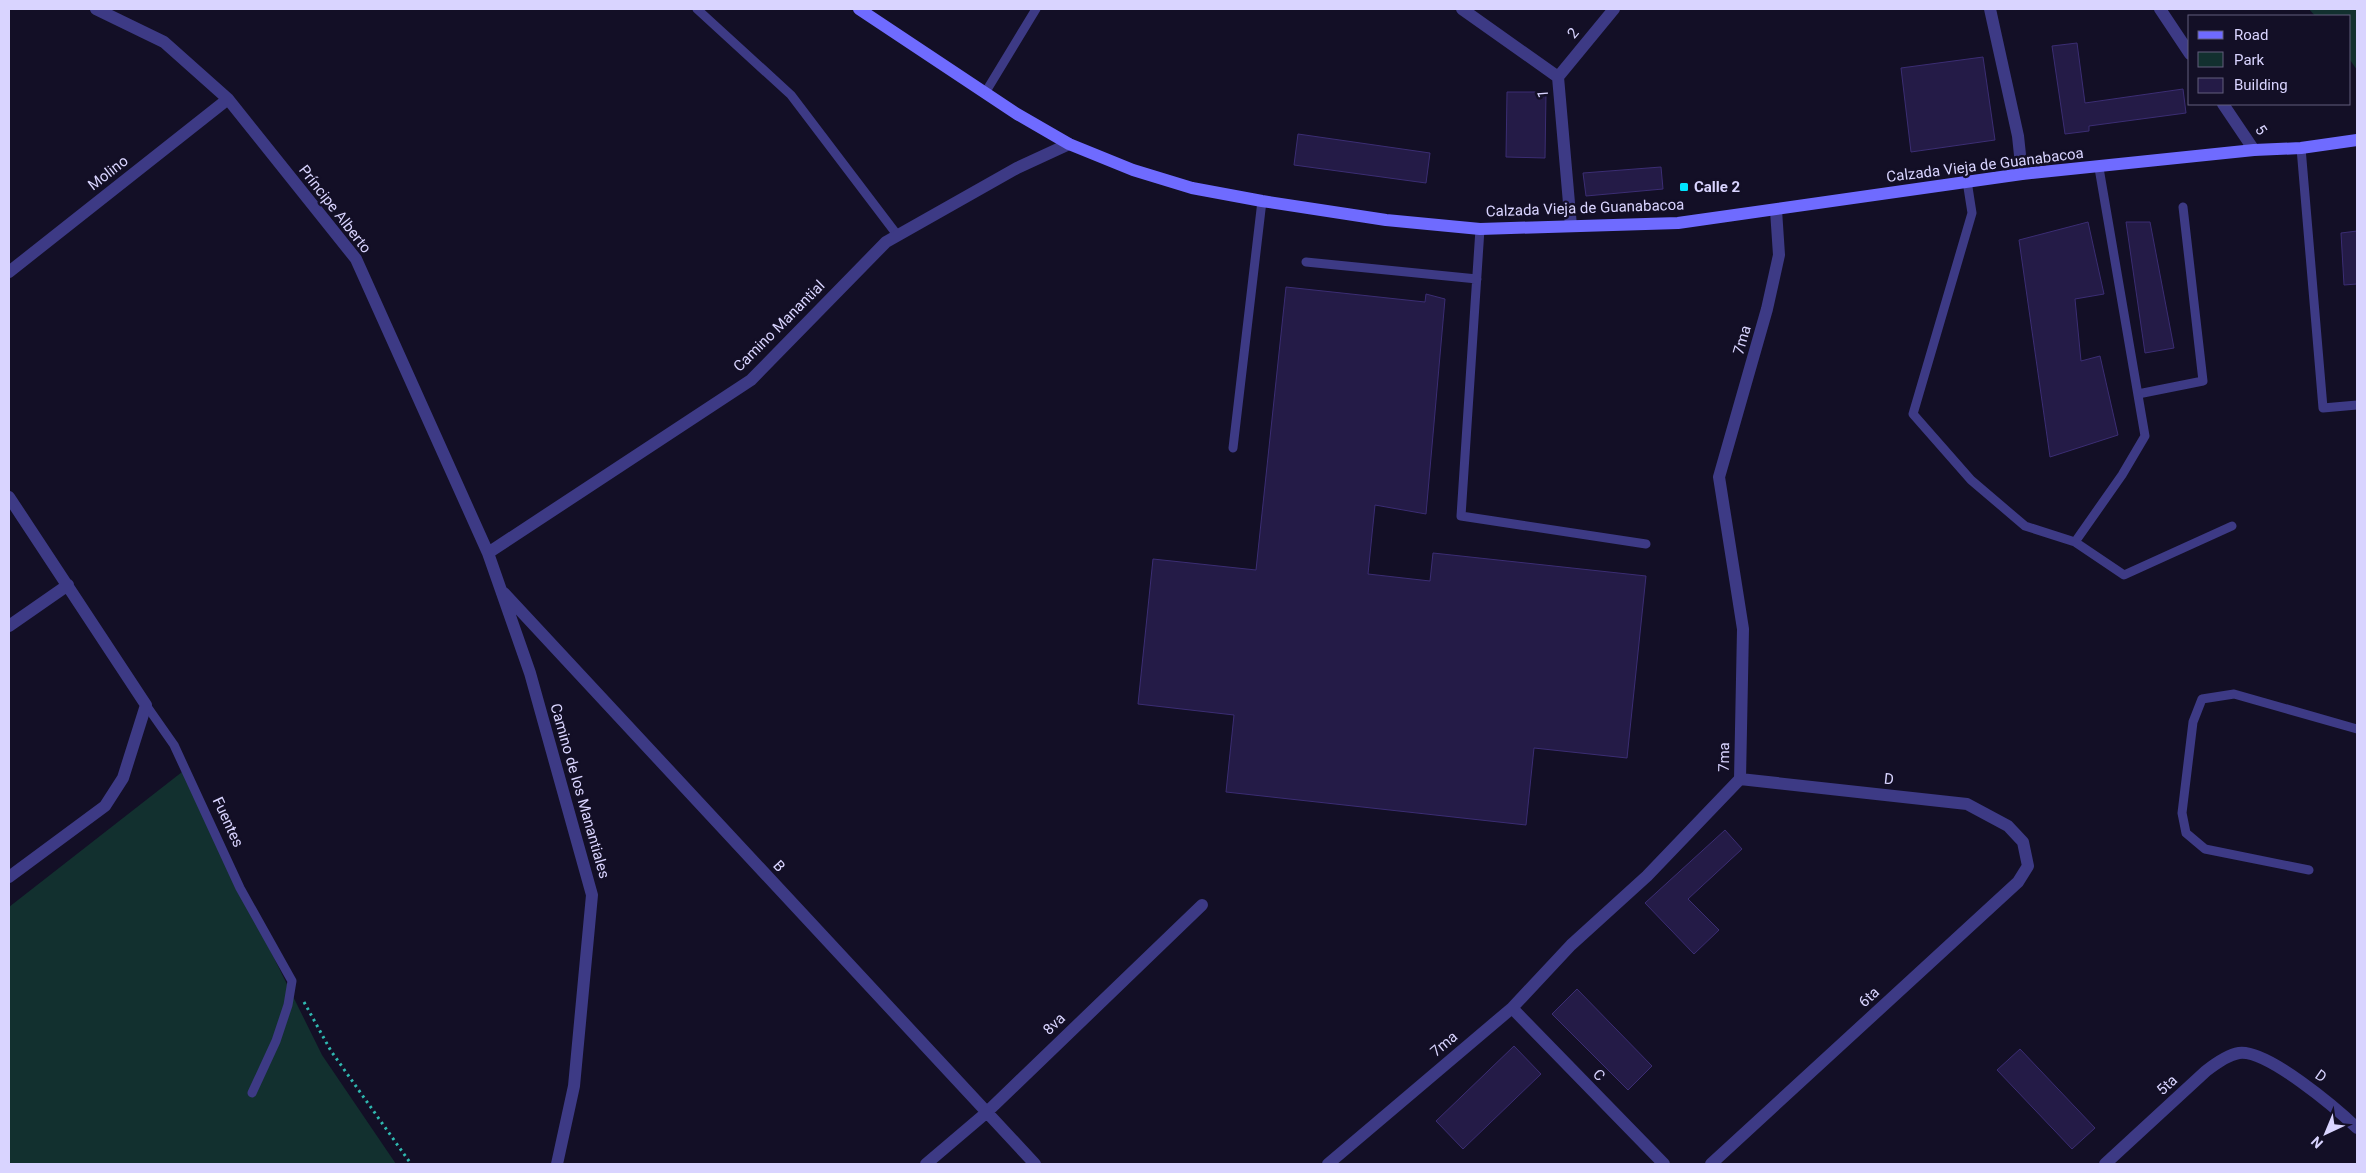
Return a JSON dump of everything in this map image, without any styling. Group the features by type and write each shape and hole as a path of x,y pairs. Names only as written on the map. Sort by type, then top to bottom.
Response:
{"main road":[{"name":"Calzada Vieja de Guanabacoa","path":"858,9 985,93 1069,144 1150,175 1192,188 1386,220 1480,228 1678,223 2022,174 2099,168 2254,150 2301,148 2357,140"}],"street":[{"name":"Príncipe Alberto","path":"96,9 164,42 228,99 356,259 488,553"},
{"name":"1","path":"1462,9 1558,77 1571,226"},
{"name":"2","path":"1558,77 1614,9"},
{"path":"1990,9 2018,136 2022,174"},
{"path":"2160,9 2188,51"},
{"name":"Molino","path":"9,272 228,99"},
{"name":"5","path":"2224,105 2254,150"},
{"name":"Camino Manantial","path":"488,553 751,380 886,242 1017,168 1069,144"},
{"name":"7ma","path":"1328,1164 1512,1008 1571,945 1648,876 1740,779 1743,629 1719,477 1767,308 1779,255 1776,210"},
{"name":"Fuentes","path":"9,497 146,705"},
{"name":"Camino de los Manantiales","path":"488,553 530,672 592,895 574,1086 558,1164"},
{"path":"9,626 68,585"},
{"name":"B","path":"500,590 1034,1164"},
{"path":"9,877 105,806 123,778 146,705"},
{"name":"D","path":"1740,779 1967,804 2008,826 2023,842"},
{"name":"6ta","path":"1711,1164 2018,882 2028,866 2023,842"},
{"name":"8va","path":"926,1164 986,1112 1202,905"},
{"name":"C","path":"1512,1008 1664,1164"},
{"name":"5ta","path":"2105,1164 2221,1060 2240,1053 2261,1057"},
{"name":"D","path":"2261,1057 2330,1103 2357,1128"}],"lane":[{"path":"697,9 791,95 898,236"},
{"path":"985,93 1036,9"},
{"path":"2301,148 2323,408 2357,405"},
{"path":"2075,542 2122,475 2145,436 2099,168"},
{"path":"1967,181 1972,213 1913,414 1972,480 2025,526 2075,542 2124,575 2232,526"},
{"path":"1233,448 1262,201"},
{"path":"2138,394 2203,381 2183,207"},
{"path":"1480,228 1461,516 1646,544"},
{"path":"1306,262 1477,279"},
{"path":"2309,870 2205,849 2186,833 2182,813 2193,722 2202,699 2234,694 2357,729"},
{"name":"Fuentes","path":"146,705 174,745 240,888 292,981"},
{"path":"252,1093 276,1041 288,1005 292,981"}],"path":[{"path":"292,981 331,1051 411,1164"}],"green space":[{"path":"2309,9 2357,9 2357,70 2351,61 2351,15 2314,15"},
{"path":"182,772 322,1055 396,1164 9,1164 9,907"}],"building":[{"path":"2077,43 2085,103 2183,89 2186,113 2089,126 2089,131 2065,134 2052,46"},
{"path":"1983,57 1995,140 1911,152 1901,68"},
{"path":"1507,92 1546,92 1545,158 1506,157"},
{"path":"1298,134 1430,153 1426,183 1294,165"},
{"path":"1661,167 1663,189 1586,196 1583,173"},
{"path":"2088,222 2104,294 2075,299 2081,361 2100,356 2118,435 2050,457 2019,240"},
{"path":"2126,222 2150,222 2174,348 2145,353"},
{"path":"2357,231 2357,284 2344,285 2341,233"},
{"path":"1286,287 1425,302 1426,294 1445,299 1426,514 1375,505 1368,574 1430,581 1433,553 1646,576 1627,758 1534,748 1526,825 1226,792 1234,715 1138,704 1153,559 1256,570"},
{"path":"1725,830 1742,849 1688,899 1719,930 1694,954 1645,903"},
{"path":"1577,989 1652,1066 1628,1090 1552,1014"},
{"path":"1514,1046 1541,1074 1463,1149 1436,1121"},
{"path":"2020,1049 2095,1128 2072,1149 1997,1070"}],"place":[{"name":"Calle 2","path":"1684,187"}]}
